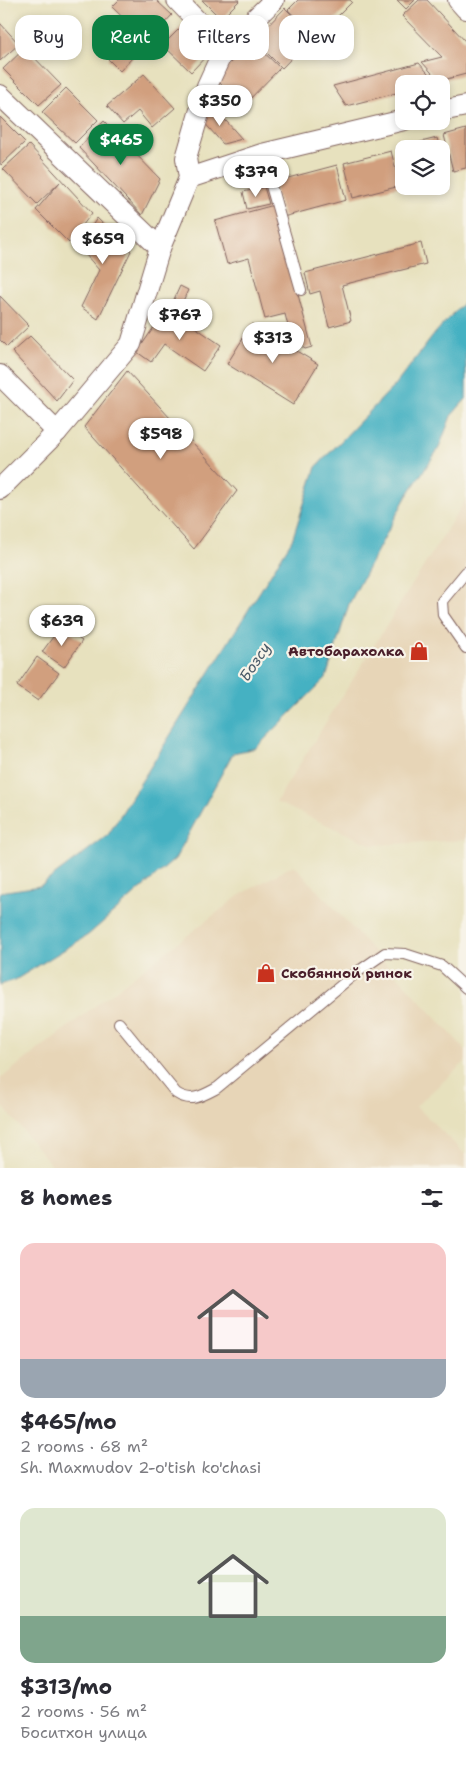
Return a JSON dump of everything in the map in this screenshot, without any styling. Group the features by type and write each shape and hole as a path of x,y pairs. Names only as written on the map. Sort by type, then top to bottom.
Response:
{"street":[{"path":"178,0 192,15"},
{"path":"258,15 274,0"},
{"path":"458,0 466,8"},
{"path":"0,489 57,432 131,344 160,248 190,178 186,158 207,86 219,60"},
{"path":"0,95 160,248"},
{"path":"450,110 466,106"},
{"path":"190,178 262,154 395,122"},
{"path":"0,375 57,432"}],"lane":[{"path":"262,154 301,290"},
{"path":"466,572 442,601 443,615 466,648"},
{"path":"119,1023 176,1093 185,1099 194,1099 217,1088 356,973 385,953 405,954 442,966 466,988"}],"shaded area":[{"name":"Автобарахолка","path":"466,499 466,840 372,845 276,802"},
{"name":"Скобянной рынок","path":"294,865 466,1050 466,1061 416,1106 466,1155 466,1168 54,1168 0,1103 0,1079 240,895"}],"water":[{"name":"Бозсу","path":"466,300 466,399 451,416 439,448 406,497 349,604 326,678 256,748 233,753 175,859 88,935 15,980 0,985 0,892 40,886 108,835 292,540 316,467 396,384 436,332"}],"building":[{"path":"119,0 156,0 172,15 169,18 169,15 120,15 112,7"},
{"path":"202,0 240,0 225,15 217,15"},
{"path":"298,0 350,0 352,2 339,15 293,15 288,10"},
{"path":"397,0 415,0 406,9"},
{"path":"419,0 427,0 466,42 466,74 450,78 450,75 434,75 422,62 442,57 402,16"},
{"path":"285,8 292,15 279,15 279,60 290,60 282,68 269,55 269,25"},
{"path":"0,23 15,40 15,48 0,61"},
{"path":"179,29 179,60 202,60 191,72 169,51 169,39"},
{"path":"269,57 280,68 243,106 215,78 233,60 269,60"},
{"path":"15,58 15,60 37,60 61,85 39,105 3,69"},
{"path":"109,60 130,60 120,71"},
{"path":"419,63 430,75 395,75 395,93 346,106 333,86"},
{"path":"144,74 175,108 152,128 138,111 123,124 107,106"},
{"path":"66,88 98,120 75,143 42,112"},
{"path":"211,104 242,139 223,144 203,121"},
{"path":"0,117 25,142 1,165 0,163"},
{"path":"104,121 160,179 142,215 79,148"},
{"path":"466,129 466,168 453,171 450,159 450,140 445,140 444,135"},
{"path":"29,145 92,213 69,243 36,210 60,182 37,204 3,169"},
{"path":"391,151 395,167 395,187 353,198 344,163"},
{"path":"337,165 346,200 283,217 273,182"},
{"path":"264,187 269,204 247,209 243,192"},
{"path":"274,205 312,347 305,349 291,338 285,314 265,319 249,258 227,264 215,221"},
{"path":"97,218 131,251 98,319 81,307 99,270 79,247"},
{"path":"421,243 426,264 342,285 351,321 329,327 320,291 310,294 305,273"},
{"path":"180,286 188,290 179,310 171,306"},
{"path":"0,296 29,326 7,347 0,340"},
{"path":"167,308 221,345 203,371 164,344 151,362 137,352"},
{"path":"252,324 318,364 293,405 227,364"},
{"path":"30,336 73,380 57,401 12,352"},
{"path":"127,371 237,491 194,549 84,427"},
{"path":"61,626 82,641 64,667 42,652"},
{"path":"37,657 59,673 38,701 17,686"}],"place":[{"name":"Автобарахолка","path":"419,651"},
{"name":"Скобянной рынок","path":"266,973"}]}
